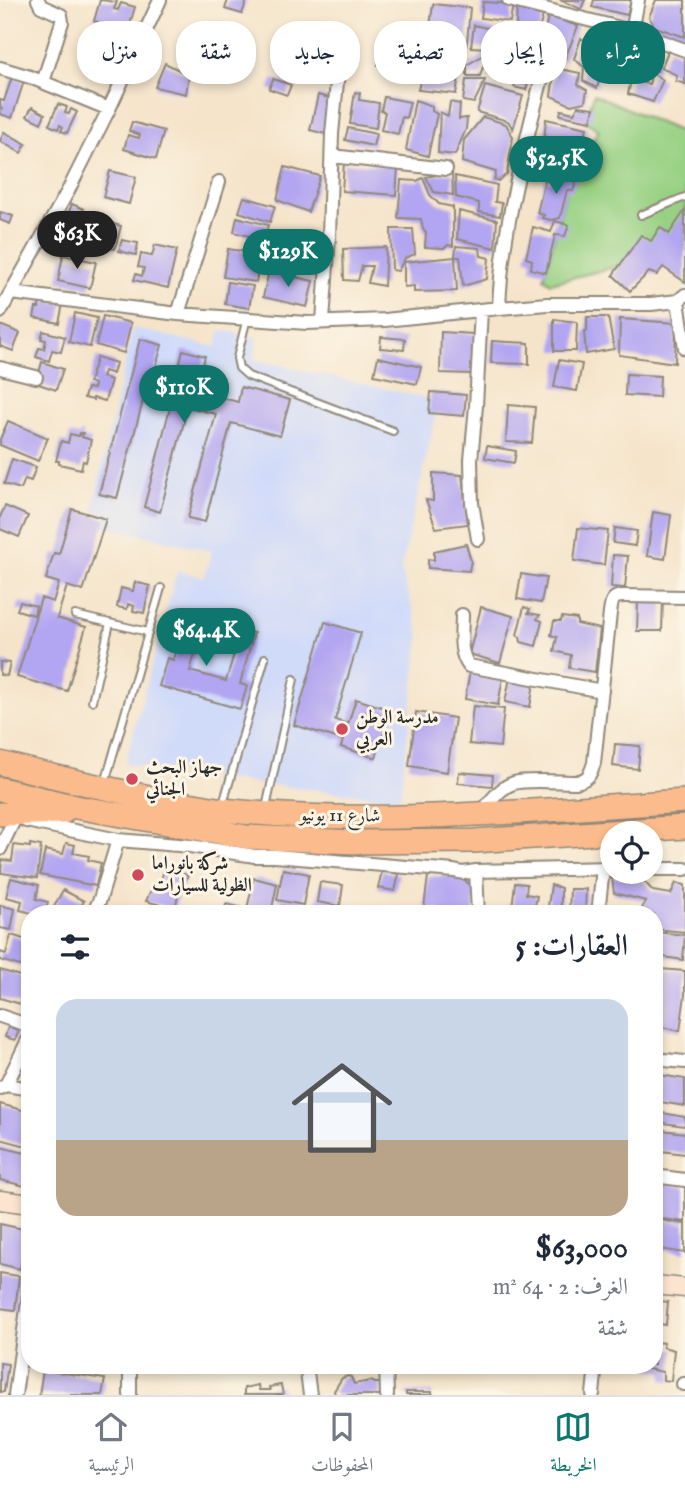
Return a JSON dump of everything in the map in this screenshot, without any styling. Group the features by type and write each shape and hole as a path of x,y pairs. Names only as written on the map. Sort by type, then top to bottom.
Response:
{"highway":[{"name":"شارع 11 يونيو","path":"0,763 102,800 247,837 354,842 474,841 685,827"},
{"name":"شارع 11 يونيو","path":"0,789 306,816 480,813 685,801"},
{"path":"5,816 102,800"}],"main road":[{"path":"0,1200 21,1204"},
{"path":"663,1286 685,1289"}],"street":[{"path":"38,0 41,5 61,15 62,22 43,82"},
{"path":"0,312 68,191 160,0"},
{"path":"509,0 537,4 597,21"},
{"path":"634,21 638,0"},
{"path":"665,43 685,50"},
{"path":"0,68 109,108"},
{"path":"323,321 337,84"},
{"path":"499,307 500,278 513,196 540,84"},
{"path":"332,156 446,169"},
{"path":"178,314 219,182"},
{"path":"11,293 178,314 307,323 385,320 547,304 652,304 681,298 685,348"},
{"path":"478,539 471,483 481,310"},
{"path":"0,368 36,377"},
{"path":"480,813 497,794 516,782 576,782 591,774 613,599 617,596 685,597"},
{"path":"462,615 463,659 469,666 602,691"},
{"path":"0,849 5,816 118,840 190,846 255,856 463,873 600,868"},
{"path":"97,905 118,840"},
{"path":"663,869 685,869"},
{"path":"476,871 478,905"},
{"path":"600,905 605,884"},
{"path":"0,1016 21,1023"},
{"path":"21,1053 3,1086 21,1088"},
{"path":"663,1060 685,1062"},
{"path":"663,1177 685,1180"},
{"path":"15,1395 21,1359"},
{"path":"130,1374 130,1395"},
{"path":"307,1374 310,1395"},
{"path":"386,1374 387,1395"},
{"path":"593,1394 595,1374"}],"lane":[{"path":"640,215 685,197"},
{"path":"247,318 237,358 239,368 248,376 393,431"},
{"path":"102,800 161,588"},
{"path":"75,615 148,632"},
{"path":"92,701 110,623"},
{"path":"222,810 265,658"},
{"path":"265,813 294,679"}],"shaded area":[{"path":"133,328 216,347 221,330 258,338 254,359 439,401 401,569 420,636 400,799 252,783 125,764 177,571 204,577 212,551 104,526 107,514 92,511"}],"green space":[{"path":"594,94 685,134 685,250 551,283 544,278 569,180 599,130 585,121"}],"building":[{"path":"100,0 117,2 114,9 118,10 121,3 135,7 131,21 94,21"},
{"path":"228,0 247,0 242,14 225,9"},
{"path":"560,0 585,0 581,9"},
{"path":"594,0 631,0 627,15 592,7"},
{"path":"656,0 685,0 685,37 665,30 665,21 651,21 649,17"},
{"path":"483,2 513,4 510,21 481,18"},
{"path":"433,4 470,8 467,42 467,21 431,21"},
{"path":"517,5 544,12 541,21 516,21"},
{"path":"548,16 563,21 547,21"},
{"path":"567,22 578,26 567,54"},
{"path":"474,25 481,27 481,48 471,47"},
{"path":"581,38 581,65 574,59"},
{"path":"669,49 685,56 685,84 676,81 677,75 665,70 665,58"},
{"path":"481,56 480,76 467,76 467,65"},
{"path":"165,63 176,68 176,84 188,84 186,94 155,87 156,84 162,84"},
{"path":"567,70 580,73 578,85 587,90 585,102 571,105 551,96 553,84 567,84"},
{"path":"12,77 24,81 12,118 0,114 0,100 4,101"},
{"path":"467,80 481,80 483,84 474,103 463,101"},
{"path":"271,84 291,85 287,95 269,89"},
{"path":"420,84 458,84 456,94 418,90"},
{"path":"515,84 528,84 526,90 514,87"},
{"path":"630,84 661,84 653,102 628,94"},
{"path":"485,86 523,96 513,129 508,121 477,112"},
{"path":"355,92 360,93 359,100 379,103 376,128 350,124"},
{"path":"318,95 333,102 329,135 310,130"},
{"path":"384,97 410,102 406,118 402,117 398,134 381,130 385,112 381,111"},
{"path":"415,100 432,106 432,111 437,114 428,156 406,150"},
{"path":"450,102 460,104 459,119 467,118 466,129 455,155 438,153 440,112 448,116"},
{"path":"58,104 67,107 65,113 69,114 71,109 77,112 67,133 61,131 63,127 60,125 58,129 49,125"},
{"path":"578,106 594,108 591,121 560,115 561,110 574,113"},
{"path":"32,107 45,114 41,123 27,116"},
{"path":"483,117 506,124 513,137 507,174 498,181 494,179 496,172 462,162 464,140"},
{"path":"546,119 587,128 575,171 553,166 556,145 544,141"},
{"path":"132,122 164,131 156,159 124,149 128,135 139,138 140,135 129,131"},
{"path":"348,128 376,134 373,146 345,140"},
{"path":"4,132 26,144 21,153 0,141"},
{"path":"541,146 553,148 548,171 537,168"},
{"path":"344,163 398,167 396,195 342,191"},
{"path":"285,167 320,176 308,212 277,200"},
{"path":"110,171 136,177 129,204 103,197"},
{"path":"561,171 578,176 573,191 567,190 560,218 542,218 544,215 537,213 545,180 557,183"},
{"path":"452,172 453,195 434,192 426,177"},
{"path":"455,176 497,185 495,202 502,203 500,216 479,212 479,203 456,197"},
{"path":"423,178 430,195 439,204 453,207 453,246 425,247 426,232 421,219 398,218 401,180 417,181"},
{"path":"244,197 275,206 270,222 239,212"},
{"path":"72,204 84,209 73,235 61,230"},
{"path":"685,210 685,282 663,267 657,275 649,272 630,291 613,275 641,235 651,241 660,227 669,234"},
{"path":"459,211 497,220 495,248 457,239"},
{"path":"0,212 13,216 10,224 0,220"},
{"path":"237,217 268,225 264,240 234,232"},
{"path":"89,218 121,226 115,249 83,241"},
{"path":"555,221 569,225 565,236 555,235 546,273 531,269 532,260 526,258 533,227 551,232"},
{"path":"391,229 413,229 415,254 405,258 398,271 392,270"},
{"path":"122,240 138,243 136,255 119,251"},
{"path":"155,245 177,250 168,288 134,280 136,274 142,276 144,268 138,267 141,254 152,256"},
{"path":"456,246 480,248 481,256 489,258 487,279 463,286 460,257 455,257"},
{"path":"386,247 384,286 368,283 372,266 362,266 358,281 344,280 343,249"},
{"path":"228,249 261,254 256,282 223,277"},
{"path":"63,255 96,262 90,288 58,281"},
{"path":"455,257 457,291 414,292 414,286 404,287 404,262"},
{"path":"269,271 313,281 307,307 263,297"},
{"path":"228,282 253,286 249,308 225,304"},
{"path":"40,300 63,304 59,323 34,318"},
{"path":"75,313 97,318 90,347 69,342"},
{"path":"103,316 131,323 124,353 96,345"},
{"path":"587,317 608,317 614,349 586,354 584,331 587,331"},
{"path":"554,319 577,322 576,351 554,351"},
{"path":"620,319 676,323 675,363 619,355"},
{"path":"0,325 20,333 13,351 0,346"},
{"path":"43,331 65,337 61,352 52,350 49,361 36,357 39,348 44,349 46,340 41,339"},
{"path":"441,332 474,334 472,374 440,373"},
{"path":"381,337 405,339 404,350 380,348"},
{"path":"140,339 162,345 153,377 175,383 183,350 205,356 196,391 238,402 241,387 290,400 280,436 231,423 205,522 188,518 216,414 188,407 160,512 144,507 171,404 144,397 117,498 99,494"},
{"path":"492,341 529,343 529,364 491,363"},
{"path":"97,357 116,363 113,374 104,371 102,377 111,380 105,401 84,398 87,388 93,389 94,384 89,382"},
{"path":"378,357 421,367 417,384 374,375"},
{"path":"559,360 582,364 577,391 554,387"},
{"path":"42,362 63,369 56,390 36,383"},
{"path":"626,374 660,376 659,397 625,395"},
{"path":"431,392 466,395 464,416 429,413"},
{"path":"508,405 535,407 532,443 506,442"},
{"path":"8,421 48,438 38,461 0,445"},
{"path":"83,433 82,437 91,440 86,462 83,461 81,469 59,464 59,461 56,461 61,441 68,443 70,434 79,436"},
{"path":"487,446 516,451 514,463 485,458"},
{"path":"12,459 36,467 31,481 25,479 21,489 4,484"},
{"path":"433,473 462,475 468,524 436,528 426,500 433,501"},
{"path":"5,506 28,516 19,537 0,529 0,517"},
{"path":"72,509 106,519 83,591 67,586 57,618 86,627 67,691 17,677 41,598 53,602 59,583 46,579 54,553 59,554"},
{"path":"653,512 671,515 665,559 647,556"},
{"path":"578,528 608,531 604,565 574,561"},
{"path":"615,528 637,531 635,546 613,543"},
{"path":"466,544 471,561 469,571 428,568 428,559 434,560 434,551"},
{"path":"613,555 628,556 625,588 611,587"},
{"path":"521,574 546,578 541,603 517,599"},
{"path":"135,582 150,586 144,613 133,611 134,606 128,604 127,609 117,607 121,588 133,591"},
{"path":"638,600 663,600 662,631 637,631"},
{"path":"20,602 36,606 34,615 17,610"},
{"path":"481,607 513,616 500,663 469,654"},
{"path":"524,607 530,609 528,613 540,615 537,619 542,621 536,646 521,642 517,635"},
{"path":"187,612 206,617 190,671 226,681 241,630 254,633 240,684 247,686 240,709 159,686 167,658 173,660"},
{"path":"562,617 577,619 577,624 600,629 595,672 569,668 571,655 554,651 557,637 551,635 554,621 561,621"},
{"path":"325,622 361,633 335,720 348,724 356,699 391,710 376,758 341,747 343,740 294,725"},
{"path":"0,662 10,663 7,676 0,675"},
{"path":"470,671 503,677 498,705 465,699"},
{"path":"510,678 534,683 530,707 505,702"},
{"path":"473,706 504,709 500,747 469,744"},
{"path":"416,712 455,718 447,772 409,766"},
{"path":"615,744 640,746 638,769 613,766"},
{"path":"459,772 493,775 492,786 458,783"},
{"path":"66,843 75,845 73,853 89,856 88,860 101,863 96,886 40,875 45,850 63,854"},
{"path":"30,844 41,846 37,878 1,873 2,860 12,861 14,845 30,847"},
{"path":"283,869 309,874 303,905 277,900"},
{"path":"164,870 188,875 179,891 176,905 146,901 150,892 159,887"},
{"path":"382,871 399,874 395,891 378,888"},
{"path":"428,876 462,876 468,884 475,884 474,905 424,905"},
{"path":"11,878 39,885 36,899 48,902 47,905 21,905 22,901 6,897"},
{"path":"254,878 277,884 273,905 248,905"},
{"path":"320,882 343,885 340,905 317,902"},
{"path":"515,883 527,884 526,894 537,896 535,905 512,905"},
{"path":"676,883 685,885 685,932 663,930 663,905 644,905 646,901 614,893 613,884 647,884 653,891 671,894"},
{"path":"551,885 561,888 561,905 548,905"},
{"path":"570,889 586,889 585,905 569,905"},
{"path":"63,890 84,901 82,905 55,905"},
{"path":"0,905 15,909 11,930 0,928"},
{"path":"663,933 685,935 683,960 663,957"},
{"path":"11,935 21,938 21,966 0,960 0,952 6,954"},
{"path":"663,969 685,971 680,1031 663,1027"},
{"path":"0,970 21,976 21,1004 0,998"},
{"path":"8,1027 19,1030 15,1040 5,1037"},
{"path":"663,1075 685,1079 685,1106 663,1102"},
{"path":"0,1104 21,1110 21,1145 0,1139"},
{"path":"663,1113 685,1117 685,1126 663,1123"},
{"path":"663,1130 685,1133 685,1154 663,1151"},
{"path":"0,1147 21,1152 21,1185 0,1180"},
{"path":"663,1183 685,1186 685,1222 663,1219"},
{"path":"663,1220 685,1224 685,1253 663,1249"},
{"path":"0,1224 21,1228 20,1269 0,1264"},
{"path":"0,1273 19,1276 15,1310 0,1308"},
{"path":"663,1301 668,1302 666,1325 663,1324"},
{"path":"663,1347 674,1350 671,1381 663,1380"},
{"path":"0,1363 8,1364 4,1392 0,1392"},
{"path":"42,1374 71,1374 105,1379 102,1395 39,1395"},
{"path":"348,1376 354,1384 371,1381 380,1383 381,1395 335,1395 334,1391 342,1378"},
{"path":"258,1385 259,1390 270,1390 269,1387 281,1385 283,1395 244,1395 244,1388"},
{"path":"406,1392 432,1392 433,1395 406,1395"}],"place":[{"name":"مدرسة الوطن العربي","path":"342,729"},
{"name":"جهاز البحث الجنائي","path":"132,779"},
{"name":"شركة بانوراما الظولية للسيارات","path":"138,875"}]}
